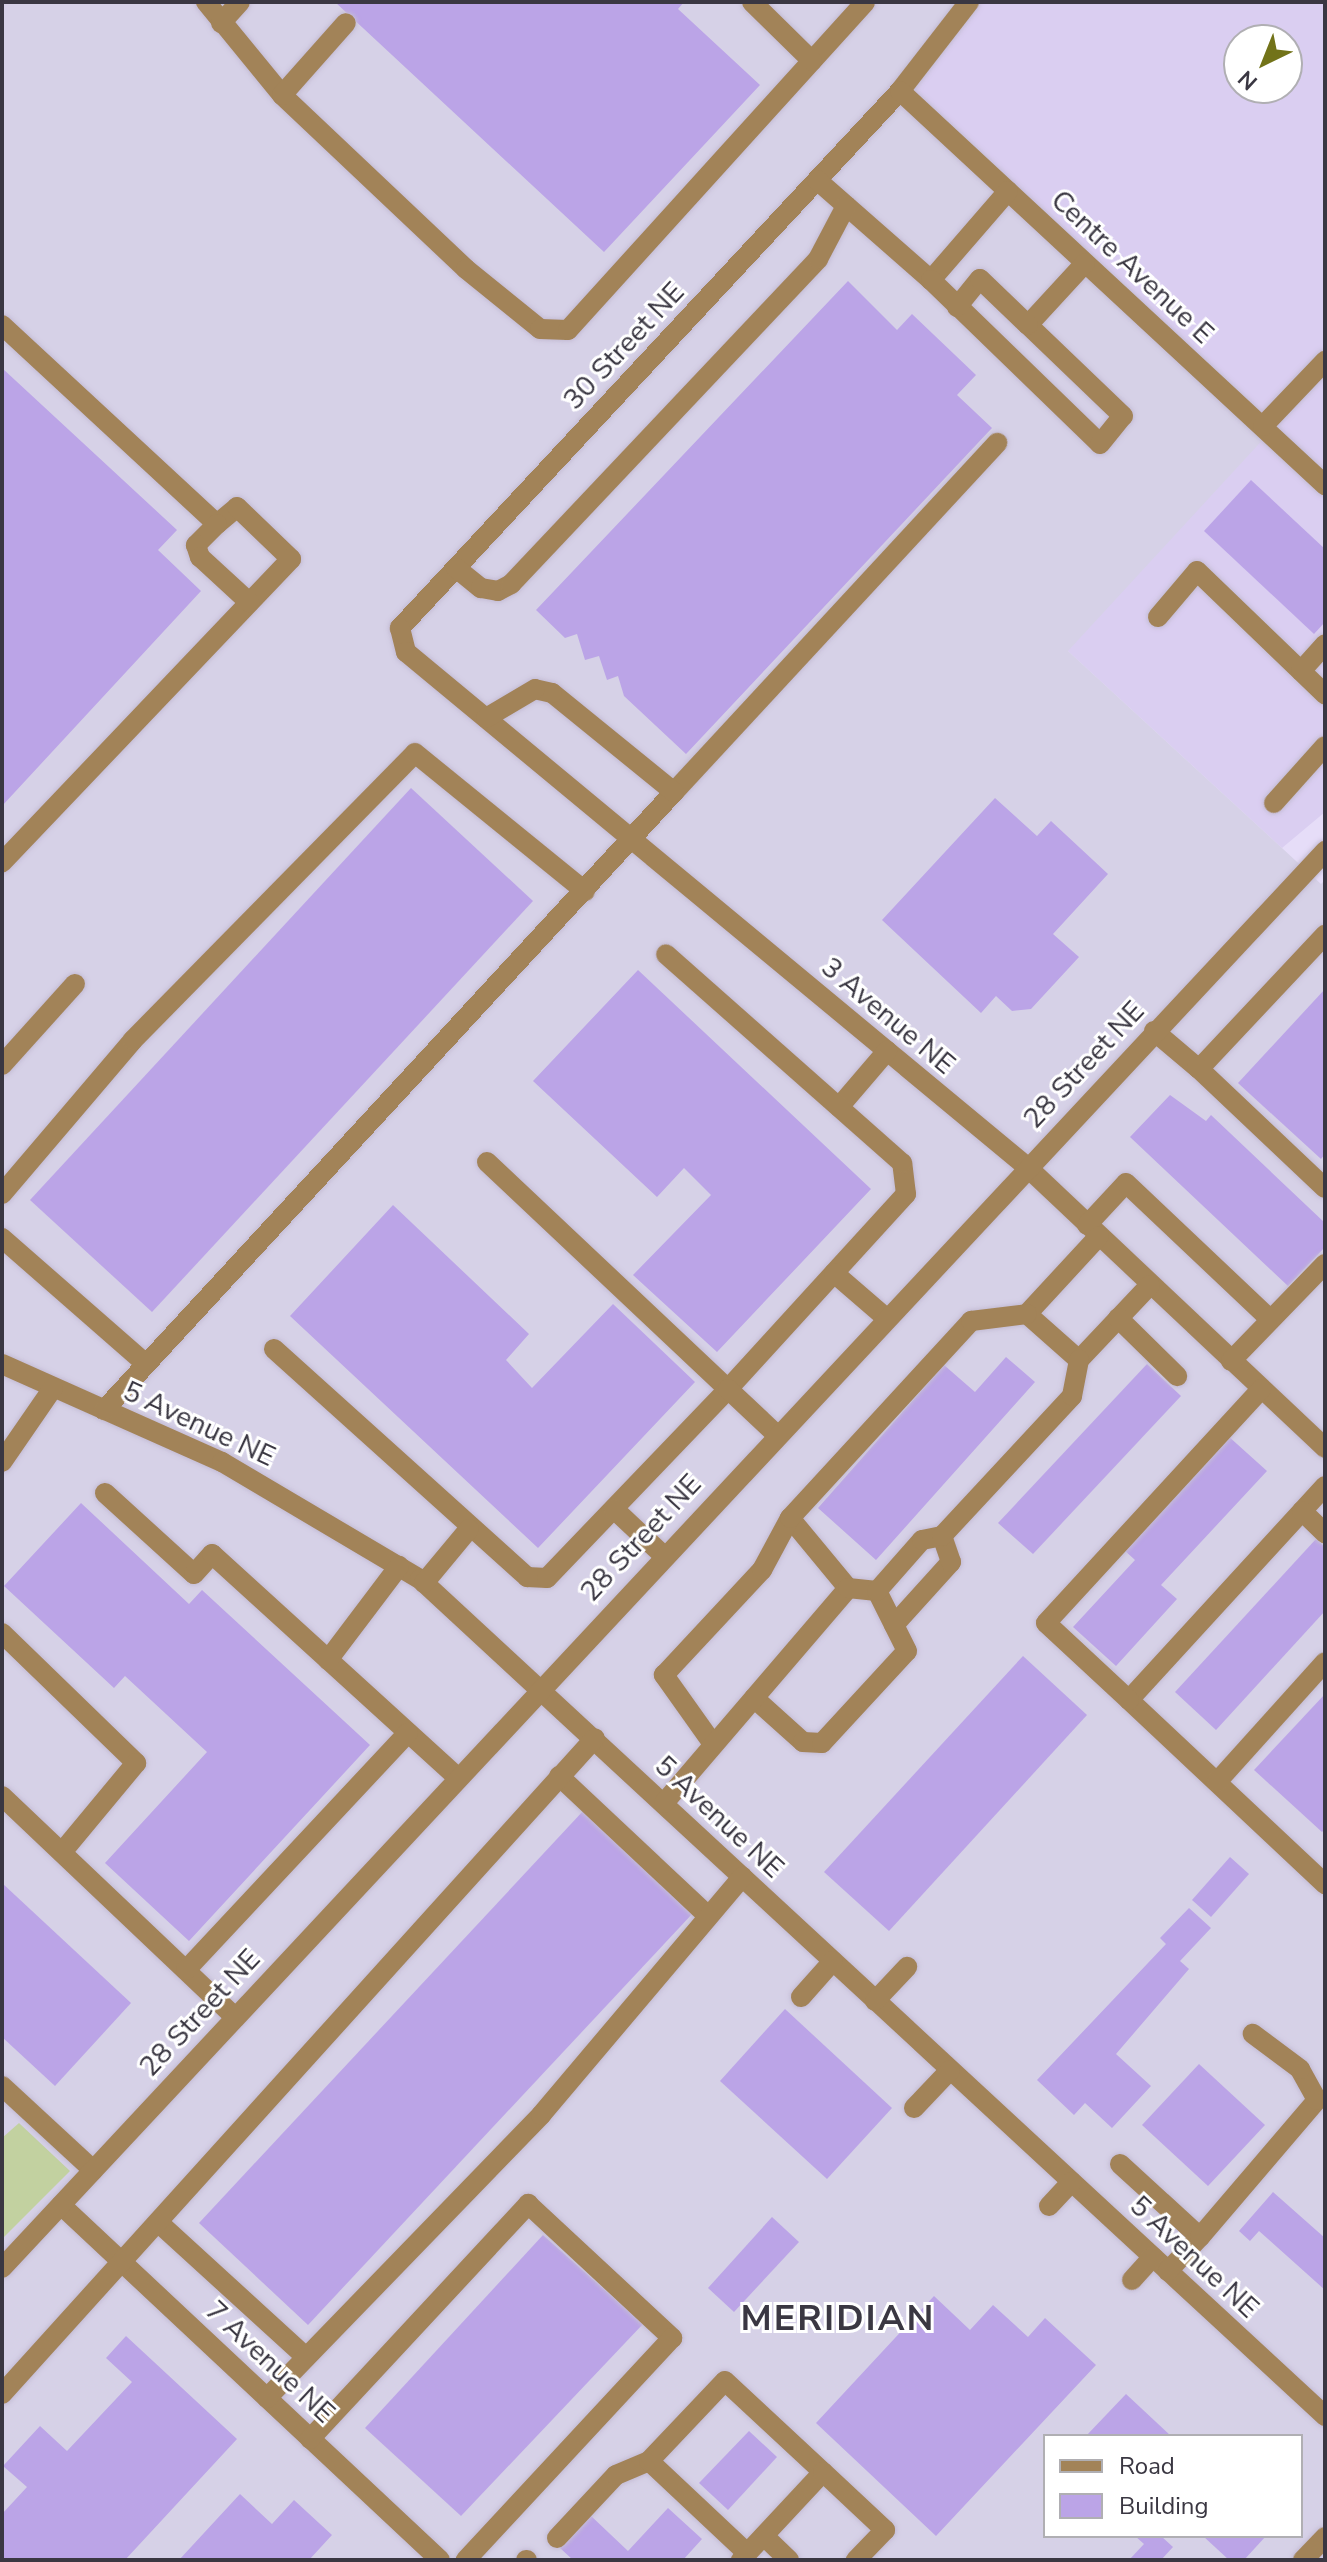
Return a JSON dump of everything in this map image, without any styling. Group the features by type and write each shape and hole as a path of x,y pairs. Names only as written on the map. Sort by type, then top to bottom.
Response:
{"street":[{"path":"206,2 282,95 466,269 540,329 568,330 865,2"},
{"path":"221,23 240,2"},
{"path":"752,2 812,61"},
{"name":"30 Street NE","path":"403,642 400,628 900,91 969,2"},
{"path":"282,95 346,23"},
{"name":"Centre Avenue E","path":"900,91 1325,485"},
{"path":"817,180 931,280 957,307 1100,444 1123,416 980,279 957,307"},
{"path":"931,280 1008,191"},
{"path":"456,568 481,588 498,591 511,584 818,259 846,206"},
{"path":"1028,325 1085,263"},
{"path":"2,325 217,524"},
{"path":"1263,426 1325,361"},
{"path":"104,1410 585,891 629,837 997,443"},
{"path":"2,862 291,559 237,507 196,545 200,557 249,602"},
{"path":"1158,617 1197,571 1325,694"},
{"name":"3 Avenue NE","path":"403,642 486,718 1026,1166 1325,1448"},
{"path":"1301,671 1325,644"},
{"path":"486,718 535,689 552,693 674,792"},
{"path":"1274,803 1325,746"},
{"path":"2,1194 133,1040 415,753 585,891"},
{"name":"28 Street NE","path":"2,2268 885,1317 1325,851"},
{"path":"1197,1067 1325,935"},
{"path":"274,1349 511,1568 547,1578 728,1389 906,1194 908,1178 902,1163 666,954"},
{"path":"2,1065 75,984"},
{"path":"1154,1031 1197,1067 1325,1188"},
{"path":"839,1107 887,1051"},
{"path":"487,1162 776,1434"},
{"path":"713,1744 664,1675 762,1570 790,1518 971,1321 1027,1314 1126,1183 1271,1320"},
{"path":"3,1235 146,1364"},
{"path":"1231,1361 1325,1264"},
{"path":"834,1273 885,1317"},
{"path":"877,1591 922,1540 942,1536 1072,1396 1079,1360 1150,1285"},
{"path":"1027,1314 1079,1360"},
{"path":"1118,1318 1177,1376"},
{"name":"5 Avenue NE","path":"2,1364 222,1462 424,1583 541,1687 875,2001 1325,2416"},
{"path":"4,1455 16,1433 53,1388"},
{"path":"1261,1389 1046,1623 1325,1884"},
{"path":"1129,1700 1325,1486"},
{"path":"105,1493 194,1574 212,1554 457,1777"},
{"path":"614,1509 663,1555"},
{"path":"1302,1511 1325,1533"},
{"path":"790,1518 848,1588 877,1591"},
{"path":"424,1583 469,1529"},
{"path":"894,1625 951,1562 942,1536"},
{"path":"328,1660 399,1566"},
{"path":"664,1803 848,1588"},
{"path":"754,1698 803,1742 822,1743 907,1651 877,1591"},
{"path":"2,1633 136,1763 62,1852"},
{"path":"1217,1782 1325,1662"},
{"path":"186,1970 408,1733"},
{"path":"2,2394 124,2263 595,1738"},
{"path":"559,1776 708,1916"},
{"path":"2,1796 235,2017"},
{"path":"267,2398 541,2115 742,1877"},
{"path":"801,1997 833,1961"},
{"path":"875,2001 907,1967"},
{"path":"1132,2280 1200,2237 1317,2100 1300,2069 1253,2034"},
{"path":"914,2108 950,2070"},
{"path":"2,2086 93,2170"},
{"path":"1120,2164 1200,2237"},
{"path":"1049,2206 1071,2182"},
{"path":"310,2439 528,2204 672,2338 466,2560"},
{"name":"7 Avenue NE","path":"61,2205 440,2560"},
{"path":"159,2223 306,2357"},
{"path":"557,2538 616,2475 649,2461 725,2381 885,2530 856,2560"},
{"path":"649,2461 744,2557 823,2472"},
{"path":"764,2536 789,2560"},
{"path":"1304,2560 1325,2537"}],"shaded area":[{"path":"2,2 969,2 900,91 1269,433 1068,651 1321,884 1325,880 1325,2560 2,2560"},
{"path":"969,2 1325,2 1325,812 1282,848 1068,651 900,91"}],"green space":[{"path":"19,2123 70,2171 2,2239 2,2138"}],"building":[{"path":"335,2 684,2 678,9 760,85 604,252"},
{"path":"848,281 897,330 912,314 976,375 957,395 992,428 686,754 624,696 618,676 607,680 599,656 585,660 577,634 565,638 536,610"},
{"path":"2,368 177,530 158,550 201,591 2,806"},
{"path":"1251,480 1325,549 1325,622 1314,634 1204,531"},
{"path":"411,788 533,901 152,1312 30,1200"},
{"path":"995,798 1037,836 1051,821 1108,874 1053,934 1079,957 1031,1009 1012,1011 996,996 981,1013 882,920"},
{"path":"638,970 871,1189 717,1352 633,1275 711,1195 684,1168 657,1197 533,1081"},
{"path":"1325,989 1325,1154 1321,1159 1238,1083"},
{"path":"1170,1095 1206,1121 1211,1115 1325,1223 1325,1247 1288,1286 1130,1137"},
{"path":"393,1205 529,1334 506,1360 532,1388 613,1304 695,1382 538,1548 290,1316"},
{"path":"1006,1357 1035,1382 876,1560 818,1508 944,1365 975,1392"},
{"path":"1147,1364 1181,1396 1033,1554 998,1523"},
{"path":"1227,1435 1267,1471 1161,1585 1177,1599 1116,1666 1073,1627 1135,1560 1123,1549"},
{"path":"81,1503 189,1604 202,1590 370,1745 189,1941 105,1863 207,1752 125,1676 114,1688 4,1586"},
{"path":"1316,1539 1325,1547 1325,1611 1216,1730 1175,1692"},
{"path":"1023,1656 1087,1715 889,1931 824,1872"},
{"path":"1325,1694 1325,1829 1322,1832 1254,1770"},
{"path":"584,1810 694,1912 308,2325 199,2223"},
{"path":"1230,1857 1249,1874 1211,1917 1192,1900"},
{"path":"2,1883 131,2003 55,2086 2,2037"},
{"path":"1189,1908 1211,1928 1180,1961 1189,1969 1116,2054 1151,2086 1112,2128 1085,2103 1074,2115 1037,2080 1166,1944 1160,1938"},
{"path":"785,2009 892,2108 827,2179 720,2081"},
{"path":"1199,2064 1265,2125 1208,2186 1142,2125"},
{"path":"1273,2192 1325,2238 1325,2290 1259,2231 1250,2241 1239,2231"},
{"path":"772,2217 799,2242 734,2312 708,2288"},
{"path":"543,2235 643,2324 461,2516 365,2428"},
{"path":"934,2296 970,2330 993,2305 1028,2337 1045,2318 1096,2365 936,2536 816,2423"},
{"path":"126,2336 237,2439 125,2560 2,2560 2,2514 27,2487 3,2466 40,2426 67,2451 132,2382 106,2358"},
{"path":"1126,2394 1169,2434 1088,2434"},
{"path":"749,2431 777,2457 728,2510 699,2483"},
{"path":"240,2494 272,2524 294,2500 332,2535 309,2560 179,2560"},
{"path":"668,2508 702,2539 683,2560 573,2560 560,2548 590,2515 628,2551"},
{"path":"1137,2538 1163,2538 1173,2547 1161,2560 1129,2560 1144,2544"},
{"path":"1205,2538 1264,2538 1244,2560 1229,2560"}],"district":[{"name":"MERIDIAN","path":"838,2319"}]}
